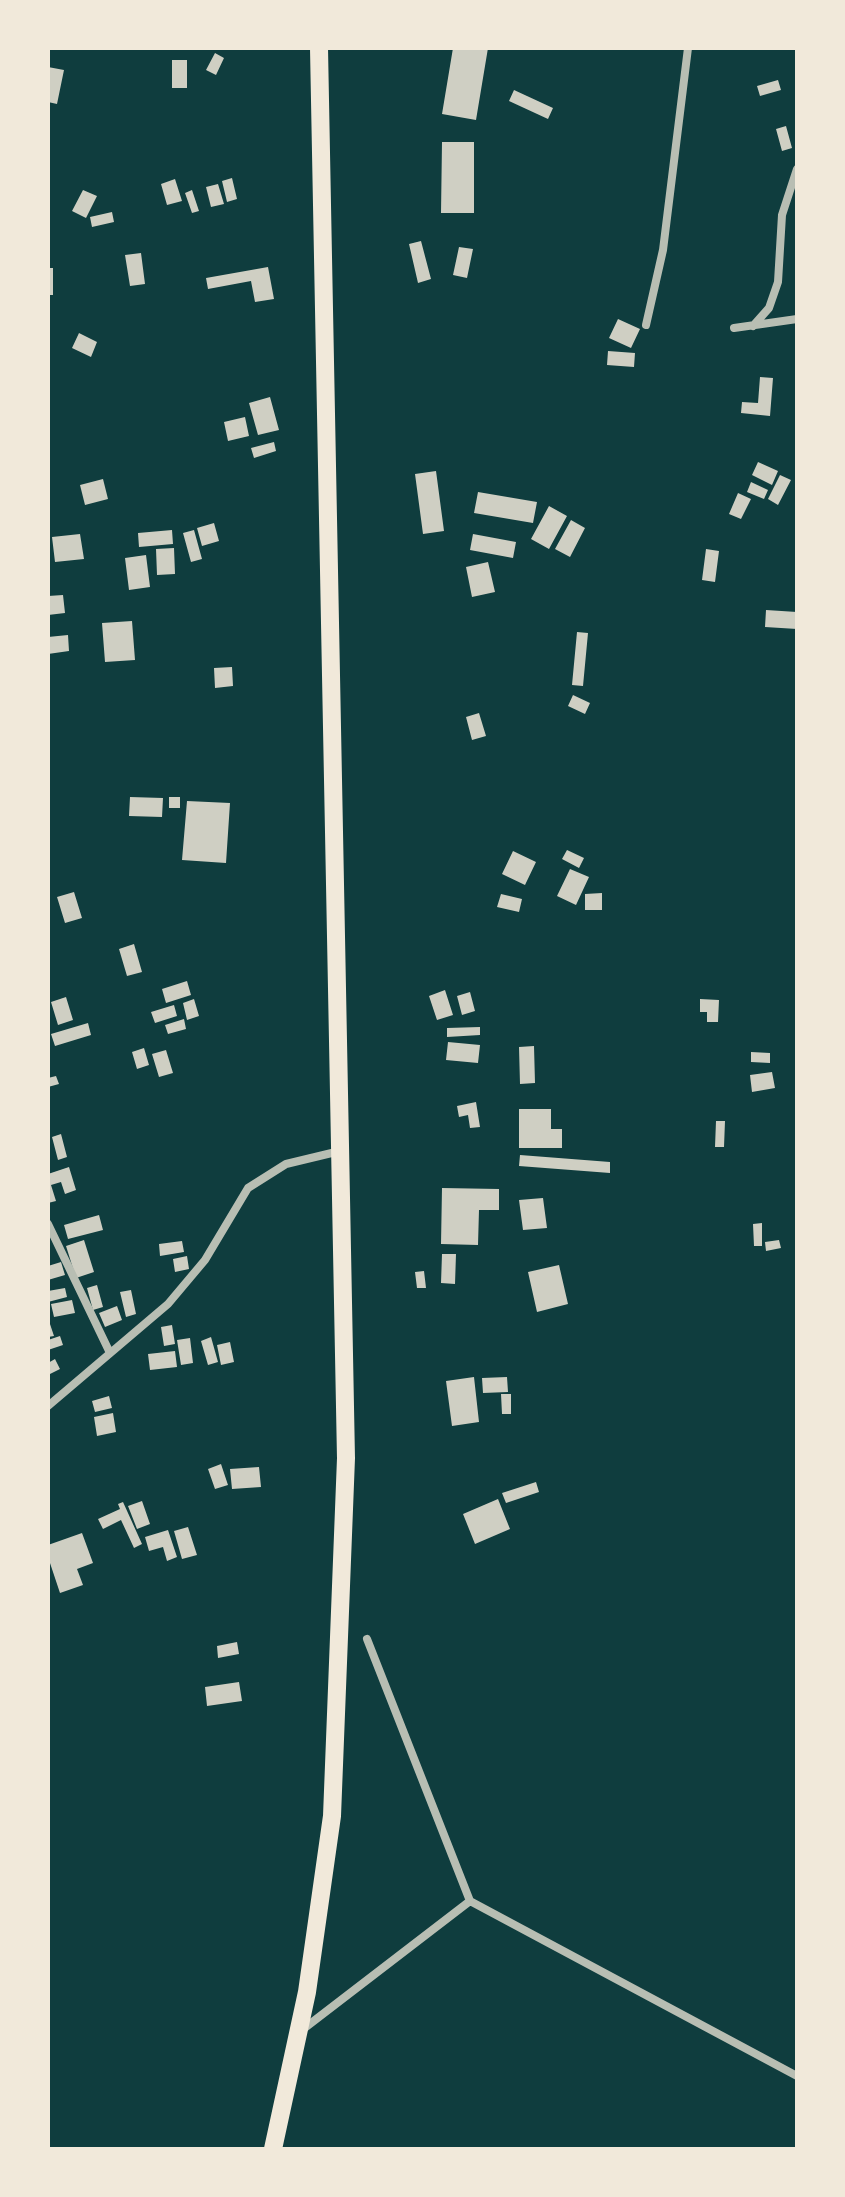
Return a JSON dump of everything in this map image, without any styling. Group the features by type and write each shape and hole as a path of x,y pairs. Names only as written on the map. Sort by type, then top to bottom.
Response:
{"highway":[{"path":"273,2149 322,1902 332,1816 346,1458 319,48"}],"street":[{"path":"646,325 663,250 688,48"},
{"path":"753,326 769,308 778,282 782,215 797,169"},
{"path":"734,328 797,319"},
{"path":"48,1406 168,1304 205,1260 248,1188 286,1164 341,1151"},
{"path":"48,1224 110,1353"},
{"path":"367,1639 470,1901 797,2076"},
{"path":"298,2033 470,1901"}],"building":[{"path":"453,48 488,48 476,120 442,114"},
{"path":"215,53 224,58 216,75 206,70"},
{"path":"172,60 187,60 187,88 172,88"},
{"path":"48,67 64,70 57,104 48,102"},
{"path":"778,80 781,90 760,96 757,86"},
{"path":"514,90 553,108 548,119 509,101"},
{"path":"786,126 792,148 782,151 776,129"},
{"path":"442,142 474,142 474,213 441,213"},
{"path":"232,178 237,199 227,202 222,181"},
{"path":"175,179 182,201 167,205 161,184"},
{"path":"218,184 224,204 211,207 206,187"},
{"path":"83,190 97,196 86,218 72,211"},
{"path":"192,190 199,211 192,213 185,193"},
{"path":"112,212 114,222 92,227 90,217"},
{"path":"421,241 431,279 418,283 409,244"},
{"path":"459,247 473,249 467,278 453,275"},
{"path":"141,253 145,284 130,286 125,255"},
{"path":"268,267 274,299 255,302 251,281 208,289 206,278"},
{"path":"48,268 53,268 53,295 48,295"},
{"path":"618,319 640,329 631,348 609,338"},
{"path":"79,333 97,342 91,357 72,348"},
{"path":"608,351 635,353 634,367 607,365"},
{"path":"760,377 773,378 770,416 741,413 742,402 758,403"},
{"path":"270,397 279,430 258,435 249,403"},
{"path":"245,417 249,436 228,441 224,422"},
{"path":"274,442 276,451 254,458 251,448"},
{"path":"758,462 778,471 772,485 752,475"},
{"path":"436,471 444,531 423,534 415,474"},
{"path":"780,475 791,480 778,505 768,499"},
{"path":"103,479 108,499 85,505 80,485"},
{"path":"751,482 768,490 764,499 747,492"},
{"path":"478,492 537,502 533,523 474,513"},
{"path":"738,493 751,499 741,519 729,514"},
{"path":"549,506 567,516 549,549 531,539"},
{"path":"571,520 585,528 570,557 555,549"},
{"path":"214,523 219,541 202,546 197,528"},
{"path":"172,530 173,544 139,547 138,533"},
{"path":"194,530 202,559 191,562 183,533"},
{"path":"80,534 84,559 55,562 52,537"},
{"path":"473,534 516,542 513,558 470,550"},
{"path":"174,548 175,574 157,575 156,549"},
{"path":"706,549 719,551 715,582 702,580"},
{"path":"146,555 150,587 129,590 125,558"},
{"path":"488,562 495,592 472,597 466,567"},
{"path":"63,595 65,613 48,615 48,596"},
{"path":"766,610 797,612 797,629 765,627"},
{"path":"132,621 135,660 105,662 102,623"},
{"path":"577,632 588,633 583,686 572,685"},
{"path":"68,635 69,651 48,654 48,637"},
{"path":"232,667 233,686 215,688 214,668"},
{"path":"573,695 590,703 585,714 568,706"},
{"path":"479,713 486,736 472,740 466,717"},
{"path":"130,797 163,798 162,817 129,816"},
{"path":"169,797 180,797 180,808 169,808"},
{"path":"187,801 230,803 226,863 182,860"},
{"path":"567,850 584,858 579,868 562,859"},
{"path":"513,851 536,862 525,885 502,874"},
{"path":"570,869 589,877 576,905 557,896"},
{"path":"74,892 82,918 65,923 57,897"},
{"path":"602,893 602,910 585,910 585,894"},
{"path":"501,894 522,899 519,912 497,907"},
{"path":"134,944 142,972 127,976 119,949"},
{"path":"187,981 191,995 166,1003 162,989"},
{"path":"445,990 453,1015 437,1020 429,996"},
{"path":"470,992 475,1011 462,1015 457,996"},
{"path":"66,997 73,1020 58,1025 51,1002"},
{"path":"194,999 199,1016 187,1020 183,1003"},
{"path":"700,999 719,1000 718,1022 707,1022 707,1012 700,1012"},
{"path":"174,1005 177,1016 155,1023 151,1012"},
{"path":"184,1019 186,1029 168,1034 165,1025"},
{"path":"88,1023 91,1035 55,1046 51,1034"},
{"path":"480,1027 480,1035 447,1037 447,1028"},
{"path":"448,1042 480,1045 478,1063 446,1060"},
{"path":"534,1046 535,1083 520,1084 519,1047"},
{"path":"144,1048 149,1065 137,1069 132,1052"},
{"path":"166,1050 173,1073 159,1077 152,1054"},
{"path":"751,1052 770,1053 770,1063 751,1062"},
{"path":"772,1072 775,1088 752,1092 750,1075"},
{"path":"56,1076 59,1084 48,1087 48,1078"},
{"path":"476,1102 480,1127 470,1128 468,1115 459,1117 457,1106"},
{"path":"519,1109 551,1109 551,1129 562,1129 562,1148 519,1148"},
{"path":"716,1121 725,1121 724,1147 715,1147"},
{"path":"61,1134 67,1157 58,1160 52,1137"},
{"path":"520,1155 610,1162 610,1173 519,1166"},
{"path":"69,1167 76,1190 65,1194 61,1182 51,1185 56,1201 48,1203 48,1174"},
{"path":"442,1188 499,1189 499,1210 479,1210 478,1245 441,1244"},
{"path":"543,1198 547,1228 523,1230 519,1200"},
{"path":"99,1215 103,1230 68,1239 64,1225"},
{"path":"762,1223 762,1246 754,1246 753,1224"},
{"path":"84,1240 94,1272 76,1278 66,1246"},
{"path":"779,1240 781,1248 766,1251 765,1242"},
{"path":"182,1241 184,1252 160,1256 159,1244"},
{"path":"442,1254 456,1254 455,1284 441,1283"},
{"path":"187,1256 189,1269 175,1272 173,1259"},
{"path":"61,1262 65,1275 48,1280 48,1266"},
{"path":"559,1265 568,1304 537,1312 528,1272"},
{"path":"424,1271 426,1288 417,1288 415,1272"},
{"path":"97,1285 103,1307 93,1310 87,1288"},
{"path":"65,1288 67,1297 48,1302 48,1291"},
{"path":"131,1290 136,1314 126,1317 120,1292"},
{"path":"72,1300 75,1313 54,1317 51,1304"},
{"path":"117,1306 122,1320 105,1327 99,1313"},
{"path":"48,1318 54,1336 48,1337"},
{"path":"172,1325 175,1344 164,1346 161,1327"},
{"path":"60,1336 63,1345 48,1350 48,1340"},
{"path":"211,1337 218,1362 208,1365 201,1341"},
{"path":"190,1338 193,1363 181,1365 177,1340"},
{"path":"230,1342 234,1362 221,1365 217,1345"},
{"path":"175,1351 177,1367 150,1370 148,1354"},
{"path":"55,1359 60,1369 50,1374 48,1363"},
{"path":"474,1377 479,1422 452,1426 446,1381"},
{"path":"507,1377 508,1392 483,1393 482,1378"},
{"path":"501,1394 511,1394 511,1414 502,1414"},
{"path":"109,1396 112,1408 95,1412 92,1401"},
{"path":"113,1413 116,1432 97,1436 94,1417"},
{"path":"221,1464 228,1485 215,1489 208,1469"},
{"path":"259,1467 261,1487 232,1489 230,1469"},
{"path":"536,1482 539,1492 506,1503 502,1493"},
{"path":"498,1499 510,1529 475,1544 463,1514"},
{"path":"142,1501 150,1524 137,1529 128,1506"},
{"path":"123,1502 142,1544 134,1548 121,1520 103,1529 98,1519 120,1509 118,1504"},
{"path":"188,1527 197,1555 182,1559 174,1531"},
{"path":"168,1530 177,1557 167,1561 163,1547 149,1551 145,1537"},
{"path":"82,1533 93,1563 77,1569 83,1585 60,1593 48,1557 48,1545"},
{"path":"237,1642 239,1654 218,1658 217,1646"},
{"path":"239,1682 242,1701 207,1706 205,1687"}]}
